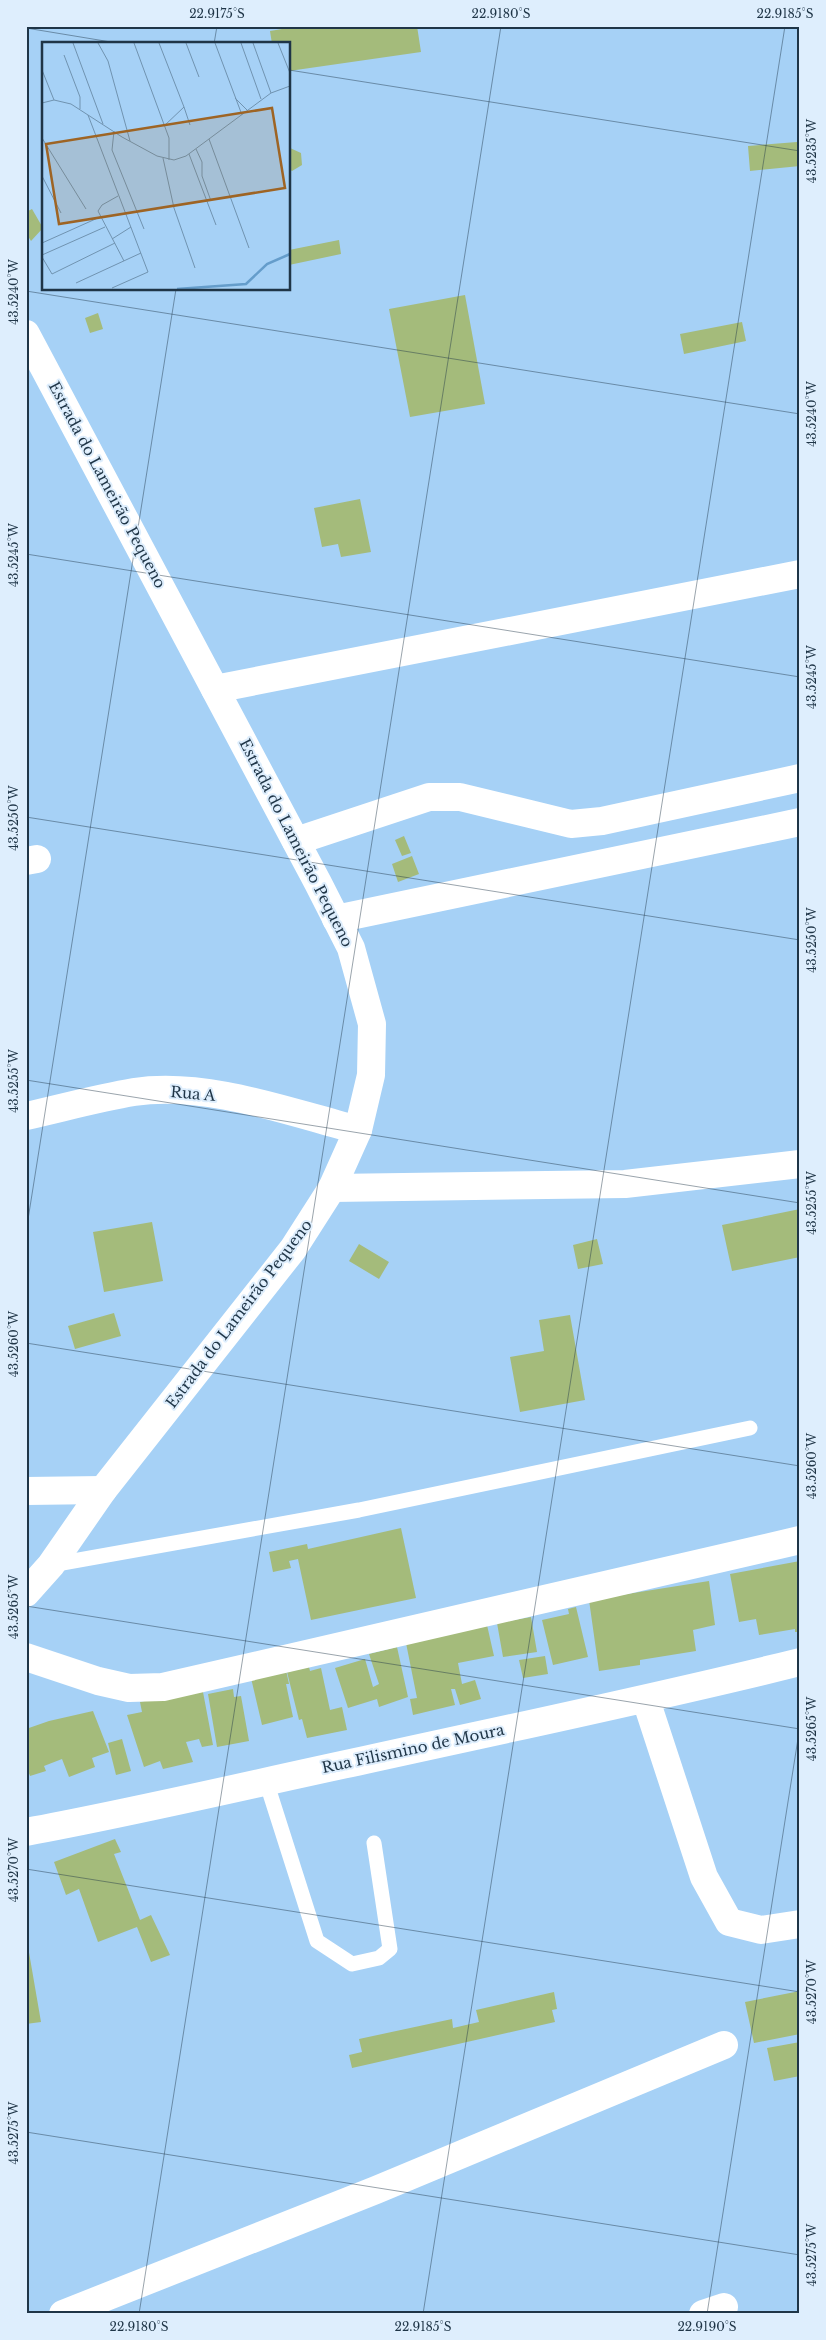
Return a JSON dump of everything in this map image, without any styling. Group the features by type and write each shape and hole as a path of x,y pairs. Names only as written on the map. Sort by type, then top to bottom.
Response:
{"street":[{"name":"Estrada do Lameirão Pequeno","path":"26,334 351,948 372,1024 371,1075 358,1130 332,1188 293,1249 103,1490 51,1565 26,1593"},
{"path":"215,688 800,574"},
{"path":"296,841 429,797 460,797 571,824 602,821 800,778"},
{"path":"336,919 800,822"},
{"name":"Rua A","path":"26,1116 135,1092 182,1090 230,1097 358,1130"},
{"path":"332,1188 625,1184 800,1164"},
{"path":"26,1491 103,1490"},
{"path":"26,1657 98,1681 122,1686 163,1687 800,1540"},
{"name":"Rua Filismino de Moura","path":"26,1832 148,1809 266,1781 646,1700 800,1662"},
{"path":"646,1700 704,1877 729,1922 760,1930 800,1924"},
{"path":"63,2314 376,2190 724,2045"}],"lane":[{"path":"51,1565 359,1510 750,1428"},
{"path":"266,1781 317,1941 352,1964 379,1958 390,1949 374,1843"}],"building":[{"path":"300,26 417,26 421,52 290,71 290,42 272,42 270,31"},
{"path":"797,142 800,166 750,171 748,146"},
{"path":"290,148 301,153 302,165 292,171 290,170"},
{"path":"32,209 42,226 42,229 31,241 26,233 26,212"},
{"path":"339,240 341,254 290,265 290,250"},
{"path":"465,295 485,404 410,417 389,309"},
{"path":"98,313 103,329 90,333 85,318"},
{"path":"742,322 746,341 684,354 680,334"},
{"path":"360,499 371,552 341,557 338,544 322,547 314,508"},
{"path":"404,836 411,853 402,856 395,840"},
{"path":"412,856 419,874 398,882 392,864"},
{"path":"800,1209 800,1257 732,1271 722,1225"},
{"path":"152,1222 163,1281 104,1292 93,1232"},
{"path":"597,1239 603,1264 578,1269 573,1245"},
{"path":"359,1244 389,1262 379,1279 349,1261"},
{"path":"114,1313 121,1336 75,1349 68,1326"},
{"path":"570,1315 585,1400 520,1412 510,1357 544,1351 539,1320"},
{"path":"401,1528 416,1598 311,1620 298,1559 289,1561 291,1568 273,1572 269,1552 307,1544 308,1549"},
{"path":"800,1561 800,1632 795,1632 795,1629 759,1635 756,1619 739,1622 730,1574"},
{"path":"709,1581 715,1625 693,1630 696,1651 640,1660 640,1665 599,1671 589,1600"},
{"path":"576,1607 588,1657 553,1665 542,1620 569,1614 568,1609"},
{"path":"531,1617 537,1652 503,1657 497,1623"},
{"path":"487,1625 494,1656 458,1663 462,1684 475,1680 481,1699 460,1705 455,1689 451,1689 455,1705 413,1715 410,1699 417,1698 406,1643"},
{"path":"397,1647 408,1697 379,1707 377,1699 348,1708 335,1668 365,1659 373,1687 379,1684 369,1654"},
{"path":"545,1656 548,1674 523,1678 519,1660"},
{"path":"309,1667 310,1671 321,1668 330,1710 342,1707 347,1730 307,1738 302,1719 299,1720 287,1672"},
{"path":"286,1670 289,1684 286,1684 293,1717 262,1725 251,1678"},
{"path":"233,1689 234,1697 241,1696 249,1741 217,1747 208,1694"},
{"path":"203,1692 213,1745 202,1747 199,1739 186,1742 193,1762 163,1769 160,1761 144,1767 127,1715 142,1712 140,1702 176,1694"},
{"path":"93,1711 109,1752 92,1758 95,1767 69,1777 62,1759 44,1766 46,1771 30,1776 26,1765 26,1729 49,1721"},
{"path":"122,1739 131,1771 116,1775 108,1743"},
{"path":"115,1839 121,1852 114,1854 140,1920 151,1915 170,1955 151,1962 137,1927 98,1942 79,1889 66,1895 54,1862"},
{"path":"26,1935 41,2022 26,2024"},
{"path":"800,1991 800,2034 754,2043 745,2002"},
{"path":"554,1992 557,2009 552,2010 555,2022 352,2068 349,2055 362,2052 359,2039 452,2019 453,2028 479,2022 476,2010"},
{"path":"800,2042 800,2076 774,2081 767,2048"}]}
